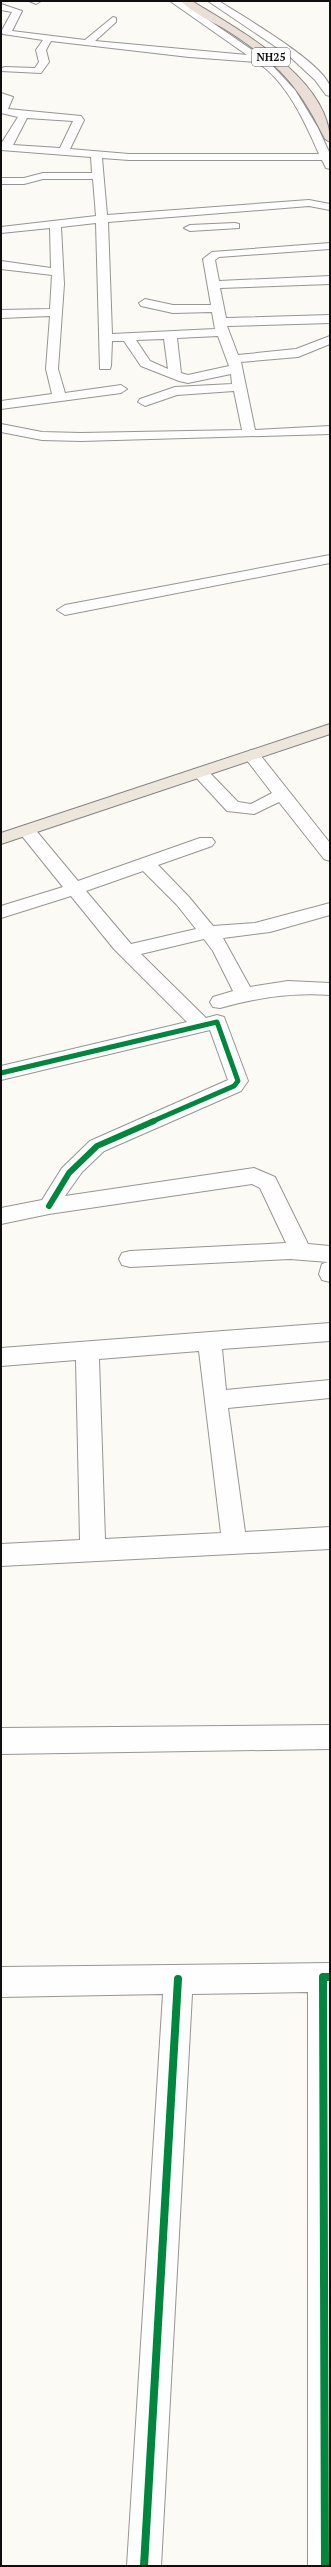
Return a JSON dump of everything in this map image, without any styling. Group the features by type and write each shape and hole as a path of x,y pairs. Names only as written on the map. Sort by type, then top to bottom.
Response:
{"highway":[{"name":"NH25","path":"186,1 251,43 288,72 305,92 330,139"},
{"name":"NH25","path":"199,1 302,72 314,88 330,117"}],"main road":[{"path":"1,828 330,717"},
{"path":"1,839 330,729"}],"street":[{"path":"24,114 4,148 96,155 168,158 328,161 313,128 287,86 259,59 175,1"},
{"path":"213,1 298,57 318,75 329,90"},
{"path":"1,7 15,9 15,18 3,34"},
{"path":"1,17 15,18"},
{"path":"89,42 113,20"},
{"path":"3,34 89,42 189,54 259,59"},
{"path":"3,68 38,71 44,62 41,50 49,38"},
{"path":"3,68 14,85 5,97 3,108 4,111 77,118 79,120 63,152"},
{"path":"96,155 102,219 106,338 105,366"},
{"path":"1,181 24,181 43,176 98,176"},
{"path":"1,230 102,219 309,203 330,207"},
{"path":"232,210 242,252"},
{"path":"54,224 57,272 52,369 59,396"},
{"path":"190,228 235,226"},
{"path":"249,434 235,364 221,327 209,259 210,256 242,252 330,246"},
{"path":"1,265 57,272"},
{"path":"214,285 330,280"},
{"path":"146,303 173,309 218,308"},
{"path":"1,314 55,312"},
{"path":"106,338 170,335 221,327 330,319"},
{"path":"170,335 175,374"},
{"path":"128,337 142,364 155,370 175,374 187,379 235,364 298,353 330,340"},
{"path":"145,402 175,391 239,387"},
{"path":"1,405 27,404 59,396 121,389"},
{"path":"1,428 42,436 81,437 249,434 330,430"},
{"path":"65,610 330,559"},
{"path":"251,755 282,794 324,838 330,855"},
{"path":"200,773 233,807 254,809 282,794"},
{"path":"27,830 75,890 128,951 200,1025"},
{"path":"1,912 75,890 206,842"},
{"path":"146,864 183,901 221,949 244,994"},
{"path":"128,951 208,932 237,932 263,928 330,908"},
{"path":"220,1002 244,994 285,987 305,986 330,989"},
{"path":"1,1073 217,1022 238,1081 234,1086 97,1146 79,1161 64,1177 49,1206"},
{"path":"1,1216 49,1206 254,1176 268,1183 301,1251"},
{"path":"130,1259 301,1251 330,1254"},
{"path":"1,1357 87,1349 210,1342 330,1332"},
{"path":"210,1342 215,1400 234,1542"},
{"path":"87,1349 93,1550"},
{"path":"215,1400 330,1389"},
{"path":"1,1555 330,1538"},
{"path":"1,1741 330,1737"},
{"path":"1,1982 327,1977 328,2492 325,2566"},
{"path":"144,2566 178,1979"}],"cycle path":[{"path":"1,1073 217,1022 238,1081 234,1086 97,1146 69,1173 49,1206"},
{"path":"325,2566 323,1977 330,1977"},
{"path":"144,2566 178,1979"}]}
